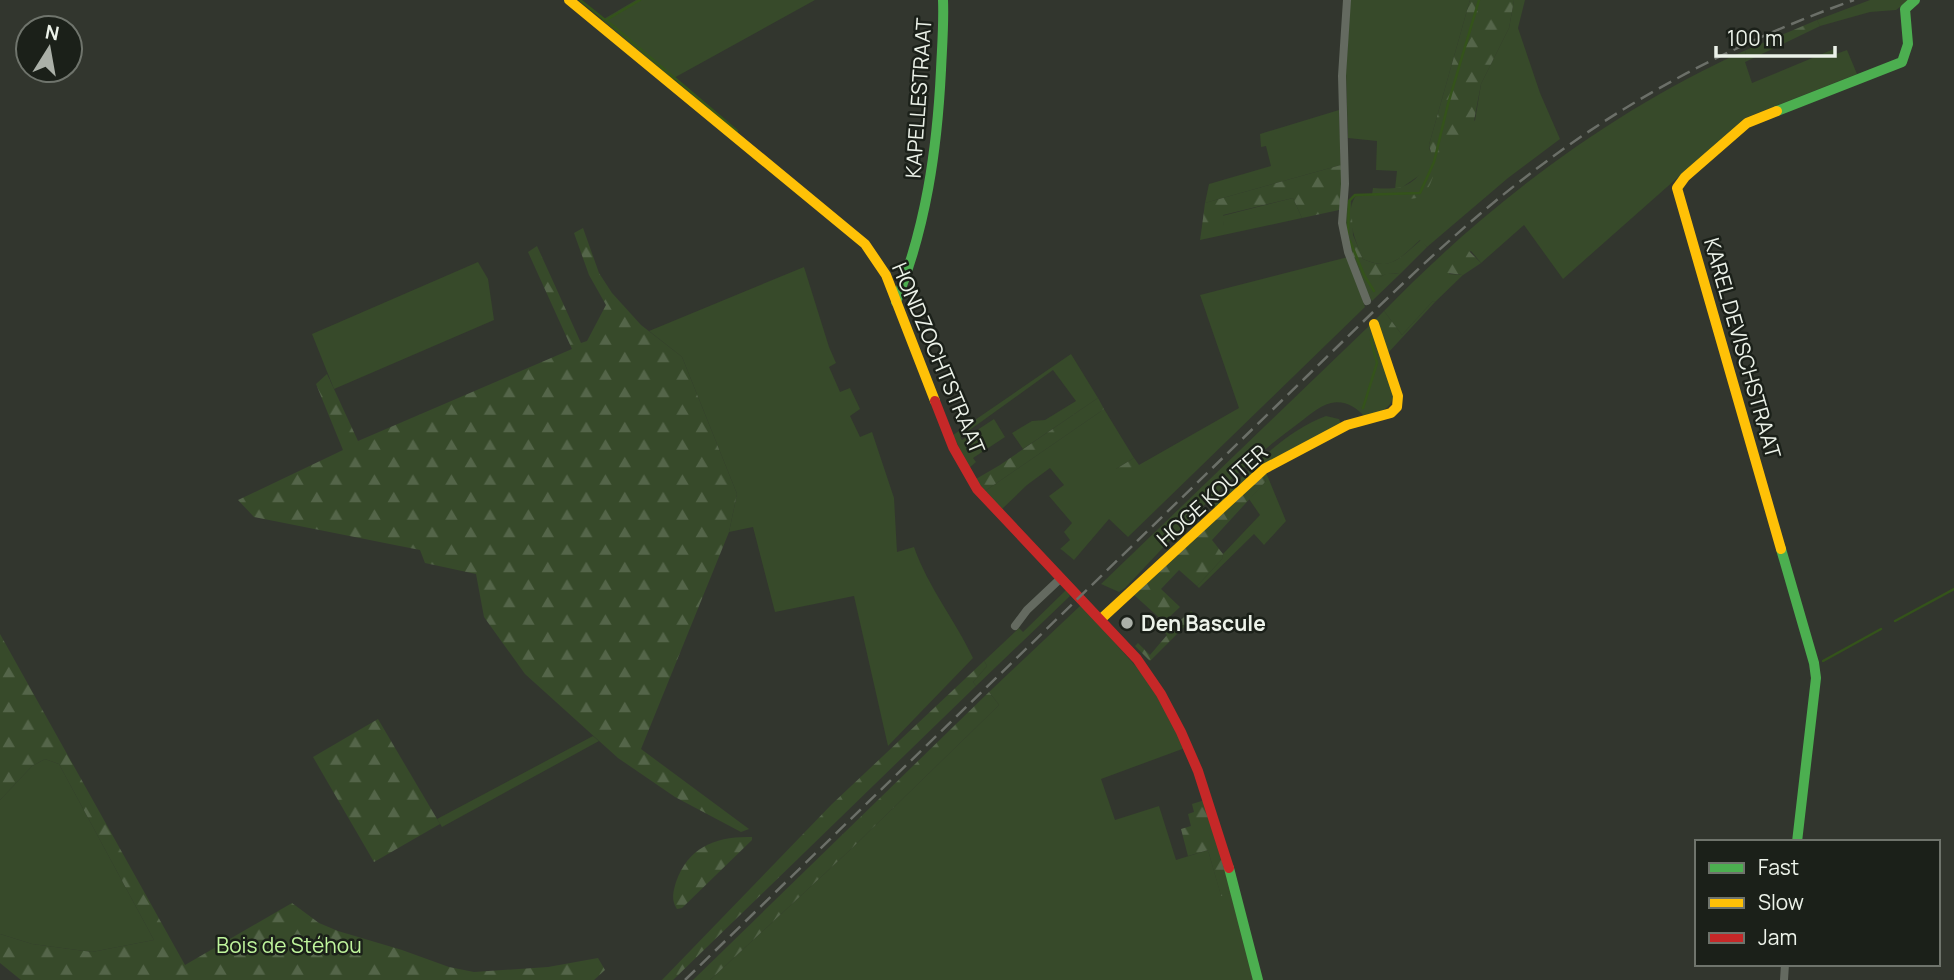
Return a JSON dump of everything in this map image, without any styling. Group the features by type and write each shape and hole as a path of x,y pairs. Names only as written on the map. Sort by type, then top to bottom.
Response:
{"street":[{"name":"HONDZOCHTSTRAAT","path":"569,0 865,244 875,256 888,281 953,447 969,477 986,502 1137,659 1191,750 1205,790 1258,980"},
{"name":"KAPELLESTRAAT","path":"896,302 906,279 930,196 936,160 943,0"},
{"path":"1348,0 1342,76 1345,184 1342,223 1346,244 1367,301"},
{"name":"KAREL DEVISCHSTRAAT","path":"1797,840 1816,678 1814,663 1677,188 1685,177 1747,123 1902,62 1908,47 1905,9 1915,0"},
{"path":"888,281 906,279"},
{"name":"HOGE KOUTER","path":"1101,619 1264,469 1347,425 1391,413 1397,407 1398,396 1374,324"},
{"path":"1015,626 1027,610 1061,578"}],"green space":[{"path":"636,0 815,0 672,79 602,20"},
{"path":"1350,0 1470,0 1429,145 1430,151 1438,157 1475,120 1481,84 1509,28 1514,0 1525,0 1518,28 1540,93 1560,139 1508,178 1427,247 1420,240 1401,257 1381,264 1363,259 1352,226 1353,201 1357,194 1394,195 1401,198 1420,175 1395,189 1397,171 1376,170 1377,141 1348,138 1346,73"},
{"path":"1470,0 1514,0 1509,28 1481,84 1473,126 1465,137 1437,160 1432,156 1429,145"},
{"path":"1870,0 1909,0 1896,10 1870,12 1820,26 1817,20"},
{"path":"1817,20 1820,26 1745,62 1746,50"},
{"path":"1834,49 1836,54 1847,50 1857,74 1745,118 1563,279 1524,225 1481,263 1471,251 1454,262 1449,274 1463,275 1433,301 1402,335 1384,311 1424,271 1509,197 1599,131 1646,102 1746,50 1745,62 1752,83"},
{"path":"1339,110 1341,165 1205,203 1209,184 1271,166 1266,146 1261,147 1260,134"},
{"path":"1341,165 1342,195 1339,210 1302,218 1293,198 1223,215 1224,226 1202,226 1205,203"},
{"path":"1431,165 1435,170 1431,183 1419,197 1404,199 1372,195 1373,188 1397,188 1410,183"},
{"path":"1293,198 1302,218 1200,240 1202,226 1224,226 1222,216"},
{"path":"1351,201 1353,235 1363,259 1373,263 1388,263 1401,257 1421,240 1427,247 1400,274 1386,274 1369,286 1364,286 1348,241 1345,223 1347,202"},
{"path":"583,228 599,273 612,293 641,325 682,357 737,494 729,532 641,749 749,829 741,832 675,797 618,758 525,674 484,617 476,574 425,563 420,550 254,517 238,500 343,450 316,384 327,374 358,441 572,349 528,252 537,246 581,343 587,341 606,305 589,275 574,233"},
{"path":"1468,250 1481,263 1463,275 1440,272 1437,268 1443,259 1454,262 1457,255"},
{"path":"1348,257 1365,307 1128,537 1109,519 1074,560 1060,549 1070,540 1064,532 1072,523 1049,496 1064,485 1050,468 1001,510 985,491 1104,409 1134,458 1116,469 1146,467 1146,461 1239,408 1200,295"},
{"path":"478,262 488,279 494,320 334,389 312,334"},
{"path":"804,267 836,363 829,367 840,392 850,388 860,409 850,416 860,437 872,432 894,498 897,552 914,547 927,576 973,658 888,746 854,596 775,612 753,527 729,532 737,494 682,357 649,331"},
{"path":"1387,273 1400,274 1372,301 1364,286"},
{"path":"1433,301 1435,302 1387,354 1370,325 1384,311 1402,335"},
{"path":"1370,325 1394,394 1387,408 1364,416 1341,402 1317,409 1228,482 1125,588 1119,592 1101,584"},
{"path":"1071,354 1098,398 1023,449 1012,433 1032,421 1045,420 1076,401 1053,370 960,437 962,440 994,419 1005,437 973,458 976,462 969,468 953,435"},
{"path":"1098,398 1104,409 985,491 976,479 1000,465"},
{"path":"1326,416 1339,419 1341,424 1297,447 1217,510 1213,505 1266,454 1295,432"},
{"path":"1134,458 1139,465 1146,461 1146,467 1133,476 1117,476 1116,469"},
{"path":"1265,470 1286,521 1264,545 1254,534 1199,588 1197,586 1222,559 1223,554 1260,515 1249,499 1266,481 1262,473"},
{"path":"1262,473 1266,481 1212,540 1223,554 1222,559 1197,586 1179,570 1161,589 1180,607 1164,622 1133,594"},
{"path":"1066,590 1070,596 976,686 973,682 987,666 984,661 1019,628 1023,632"},
{"path":"1081,605 1141,672 1185,748 1101,779 1115,820 1159,806 1176,860 1208,850 1221,895 1231,893 1254,980 710,980 851,849 999,705 989,692"},
{"path":"1191,611 1196,615 1150,661 1135,646 1138,643 1150,655 1167,635 1161,628 1169,620 1175,625"},
{"name":"Bois de Stéhou","path":"0,634 185,965 292,903 319,923 338,931 449,967 474,972 548,967 598,958 605,970 594,980 21,980 0,963 0,934 32,944 92,952 154,940 59,764 45,759 32,766 0,800"},
{"path":"984,661 987,666 973,682 976,686 673,980 662,980 832,804"},
{"path":"989,692 999,705 851,849 710,980 693,980"},
{"path":"378,719 440,824 374,862 313,757"},
{"path":"593,736 599,741 442,827 437,819"},
{"path":"45,759 59,764 154,940 92,952 32,944 0,934 0,800 32,766"},
{"path":"1205,800 1231,893 1221,896 1208,850 1188,856 1181,829 1191,826 1188,814 1194,812 1192,804"},
{"path":"752,837 752,840 682,908 677,909 673,896 676,882 681,870 696,852 715,842"}],"waterway":[{"path":"580,0 605,20"},
{"path":"640,0 606,20 737,131"},
{"path":"1348,234 1349,201 1355,195 1420,193 1434,162 1479,0"},
{"path":"1350,241 1374,291"},
{"path":"1363,408 1377,363 1371,340 1374,334"},
{"path":"1895,621 1954,589"},
{"path":"1823,661 1881,629"}],"railway":[{"path":"685,980 1371,314 1489,206 1568,146 1646,96 1727,53 1854,0"}],"traffic: fast":[{"path":"896,302 915,245 933,159 939,100 943,0"},
{"path":"1777,111 1902,62 1908,44 1905,9 1915,0"},
{"path":"1781,549 1816,678 1797,840"},
{"path":"1229,868 1258,980"}],"traffic: slow":[{"path":"569,0 865,244 886,275 935,401"},
{"path":"1777,111 1747,123 1685,177 1677,188 1781,549"},
{"path":"1101,619 1264,469 1347,425 1391,413 1397,407 1398,396 1374,324"}],"traffic: jam":[{"path":"935,401 953,447 977,489 1137,659 1161,694 1198,771 1229,868"}],"place":[{"name":"Den Bascule","path":"1127,623"}]}
